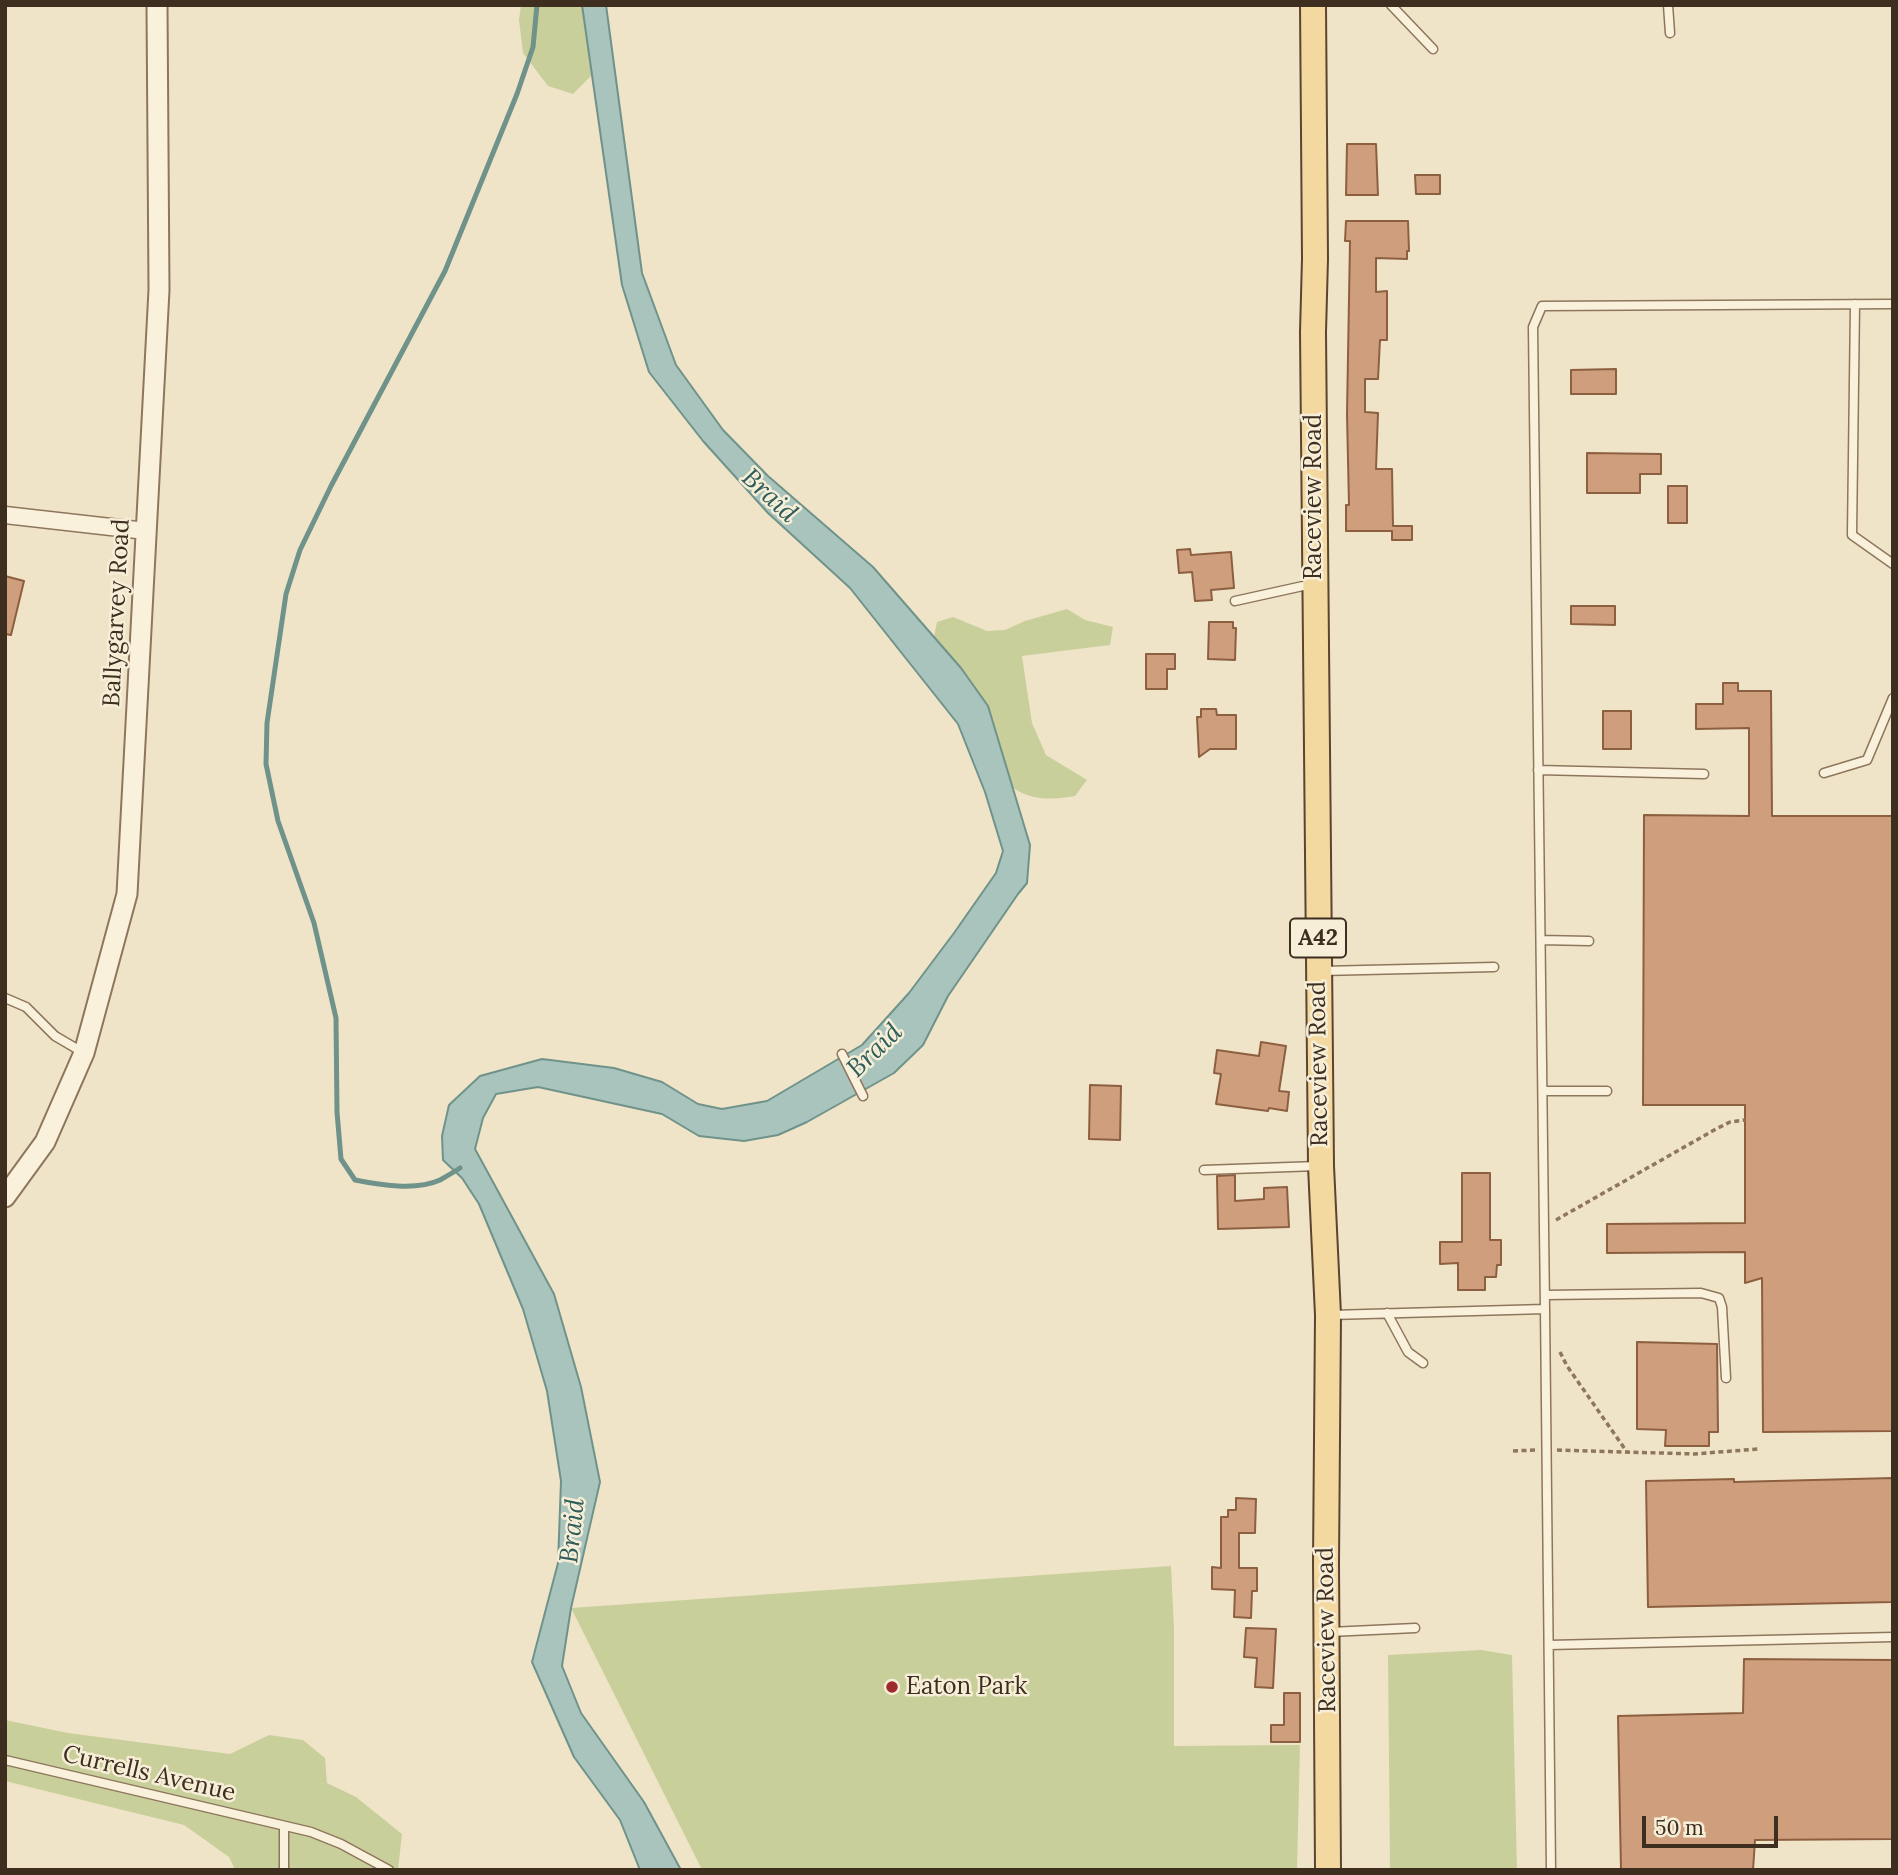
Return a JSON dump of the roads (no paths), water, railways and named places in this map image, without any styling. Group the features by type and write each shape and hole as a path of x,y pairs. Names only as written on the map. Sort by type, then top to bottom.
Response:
{"main road":[{"name":"Raceview Road","path":"1314,5 1318,971 1321,1166 1328,1315 1328,1870"}],"street":[{"name":"Ballygarvey Road","path":"5,1197 45,1142 84,1053 127,894 159,290 157,5"},
{"path":"5,515 146,531"}],"lane":[{"path":"1391,5 1433,49"},
{"path":"1668,5 1670,33"},
{"path":"1855,304 1852,534 1893,564"},
{"path":"1551,1870 1533,327 1542,306 1893,304"},
{"path":"1235,601 1315,583"},
{"path":"1824,773 1867,760 1893,698"},
{"path":"1538,770 1704,774"},
{"path":"1541,940 1589,941"},
{"path":"1318,971 1494,967"},
{"path":"5,999 26,1007 55,1036 84,1053"},
{"path":"842,1054 863,1096"},
{"path":"1543,1091 1607,1091"},
{"path":"1204,1170 1321,1166"},
{"path":"1545,1295 1701,1293 1720,1298 1726,1378"},
{"path":"1328,1315 1545,1309"},
{"path":"1387,1313 1408,1352 1423,1363"},
{"path":"1327,1632 1415,1628"},
{"path":"1549,1645 1893,1637"},
{"name":"Currells Avenue","path":"5,1760 311,1832 341,1844 389,1870"},
{"path":"284,1826 284,1870"}],"water":[{"name":"Braid","path":"582,5 606,5 642,273 676,365 723,430 768,476 873,567 961,668 988,706 1030,845 1027,883 948,996 923,1045 894,1073 807,1122 778,1135 744,1141 699,1136 662,1114 538,1087 496,1094 483,1118 475,1149 554,1294 581,1387 600,1482 571,1608 562,1666 581,1713 644,1802 681,1870 640,1870 620,1820 574,1757 532,1662 558,1563 561,1481 547,1391 523,1309 479,1204 462,1178 443,1160 442,1136 449,1105 480,1076 542,1059 614,1068 662,1082 698,1104 722,1109 767,1101 862,1045 909,993 954,933 996,873 1003,851 985,792 958,724 850,588 768,513 703,441 649,372 622,285"}],"waterway":[{"path":"460,1168 430,1183 398,1186 355,1180 341,1159 337,1112 336,1018 314,923 278,821 266,764 267,723 286,594 300,550 445,271 517,94 533,47 537,5"}],"place":[{"name":"Eaton Park","path":"892,1687"}]}
